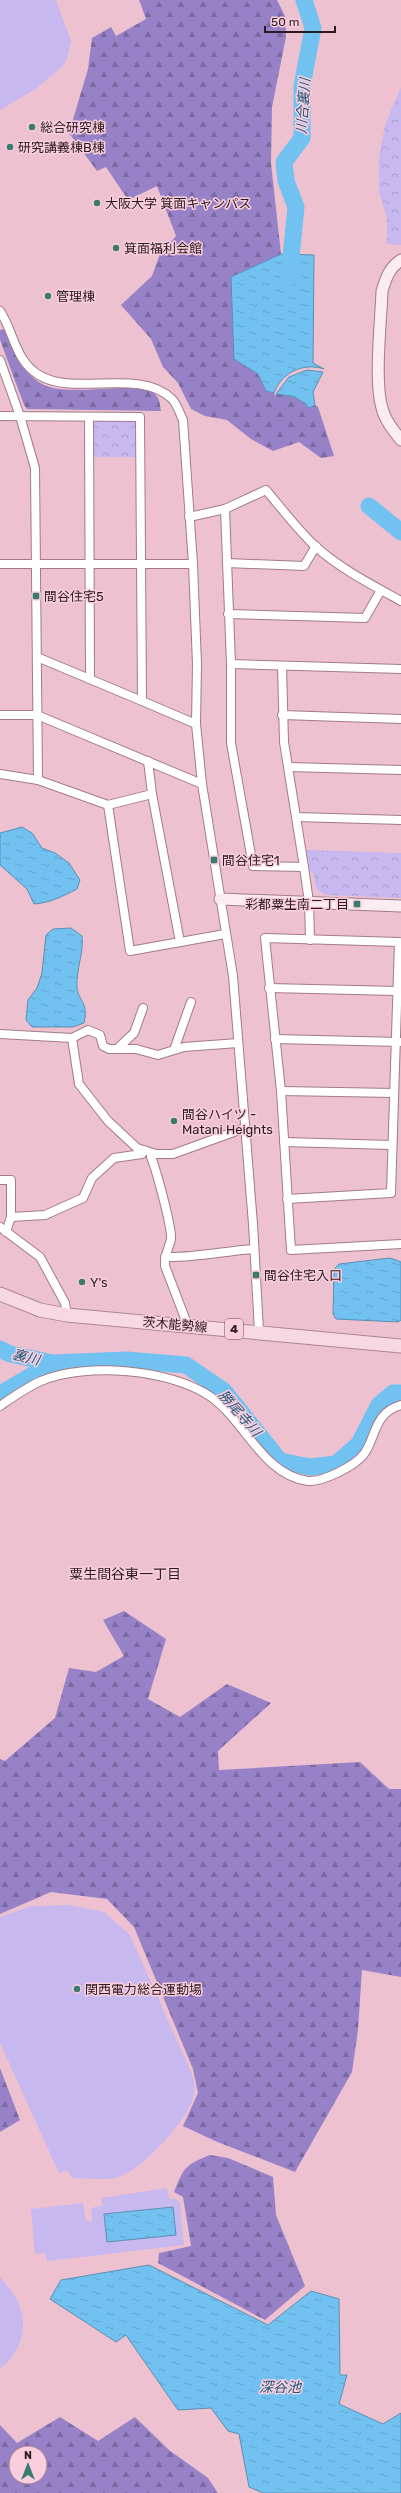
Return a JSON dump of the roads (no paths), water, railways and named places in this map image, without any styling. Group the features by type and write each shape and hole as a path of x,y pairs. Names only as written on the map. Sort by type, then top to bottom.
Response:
{"main road":[{"name":"茨木能勢線","path":"0,1294 40,1310 67,1316 259,1331 401,1346"}],"street":[{"path":"401,260 394,265 386,278 382,291 379,392 382,409 390,427 401,440"},
{"path":"0,311 21,358 39,375 60,383 97,382 158,389 173,400 183,420 197,664 196,724 202,784 225,934 233,976 259,1331"},
{"path":"0,360 20,416 35,468 38,780"},
{"path":"0,416 140,417 142,701"},
{"path":"89,417 90,679"},
{"path":"189,517 225,509 266,490 291,521 316,546 381,590 401,601"},
{"path":"225,509 231,664 231,743 253,866 304,868"},
{"path":"226,563 304,566 316,546"},
{"path":"0,564 192,564"},
{"path":"228,614 365,618 381,590"},
{"path":"37,657 196,724"},
{"path":"231,664 401,669"},
{"path":"282,666 282,715 288,767 309,902 310,940"},
{"path":"0,716 37,715 202,784"},
{"path":"282,715 401,719"},
{"path":"148,761 152,794 180,942"},
{"path":"288,767 401,770"},
{"path":"0,774 38,780 108,805 152,794"},
{"path":"108,805 130,951 225,934"},
{"path":"296,817 401,820"},
{"path":"220,900 401,906"},
{"path":"287,1199 391,1193 394,1093 398,1042 397,991 399,942 265,938 281,1091 287,1199 291,1250 401,1244"},
{"path":"270,988 397,991"},
{"path":"174,1050 191,1002"},
{"path":"118,1048 134,1033 143,1008"},
{"path":"0,1034 72,1038 88,1030 100,1035 103,1046 109,1049 136,1049 158,1055 184,1047 238,1043"},
{"path":"72,1038 79,1084 108,1122 137,1148 147,1151 173,1154 245,1128"},
{"path":"275,1039 398,1042"},
{"path":"281,1091 394,1093"},
{"path":"284,1142 392,1145"},
{"path":"10,1217 45,1215 83,1198 92,1178 114,1158 142,1154 147,1151"},
{"path":"147,1151 171,1237 165,1257 165,1266 188,1326"},
{"path":"0,1180 11,1180 10,1217 3,1230 40,1257 65,1303 67,1316"},
{"path":"165,1257 189,1258 226,1251 254,1249"},
{"path":"0,1406 42,1381 69,1374 131,1372 162,1375 188,1384 211,1397 229,1414 273,1465 291,1475 308,1481 325,1479 344,1469 364,1454 374,1428 386,1414 401,1405"}],"water":[{"path":"281,254 314,255 313,363 324,369 308,367 294,371 282,380 274,393 266,391 258,374 234,359 231,277"},
{"path":"307,370 323,372 313,392 315,405 309,408 298,399 276,394 289,377"},
{"path":"22,827 32,833 42,848 55,853 69,863 80,880 77,889 51,901 34,904 27,889 0,865 0,833"},
{"path":"71,928 82,936 82,949 77,987 85,1010 84,1023 73,1027 32,1027 26,1020 28,1000 37,988 42,973 46,935 53,929"},
{"path":"390,1258 401,1262 401,1320 398,1322 336,1319 333,1314 334,1269 339,1264"},
{"path":"173,2207 176,2235 107,2242 104,2214"},
{"name":"深谷池","path":"149,2265 268,2325 311,2291 339,2299 340,2375 347,2375 339,2404 383,2424 401,2413 401,2493 263,2493 249,2487 239,2434 228,2431 211,2408 178,2410 126,2335 116,2342 50,2299 61,2280"}],"waterway":[{"name":"川合裏川","path":"289,277 296,207 286,181 284,162 302,138 302,86 313,28 304,0"},
{"name":"川合裏川","path":"369,506 401,532"},
{"name":"裏川","path":"0,1349 10,1354 53,1363"},
{"name":"勝尾寺川","path":"0,1394 53,1363 127,1360 186,1365 224,1391 280,1461 310,1467 336,1464 359,1444 379,1405 393,1393 401,1393"}],"place":[{"name":"総合研究棟","path":"32,127"},
{"name":"研究講義棟B棟","path":"10,147"},
{"name":"大阪大学 箕面キャンパス","path":"97,203"},
{"name":"箕面福利会館","path":"116,248"},
{"name":"管理棟","path":"48,296"},
{"name":"間谷住宅5","path":"36,596"},
{"name":"間谷住宅1","path":"214,860"},
{"name":"彩都粟生南二丁目","path":"357,904"},
{"name":"間谷ハイツ - Matani Heights","path":"174,1121"},
{"name":"間谷住宅入口","path":"256,1275"},
{"name":"Y's","path":"82,1282"},
{"name":"関西電力総合運動場","path":"77,1989"}],"district":[{"name":"粟生間谷東一丁目","path":"125,1574"}]}
